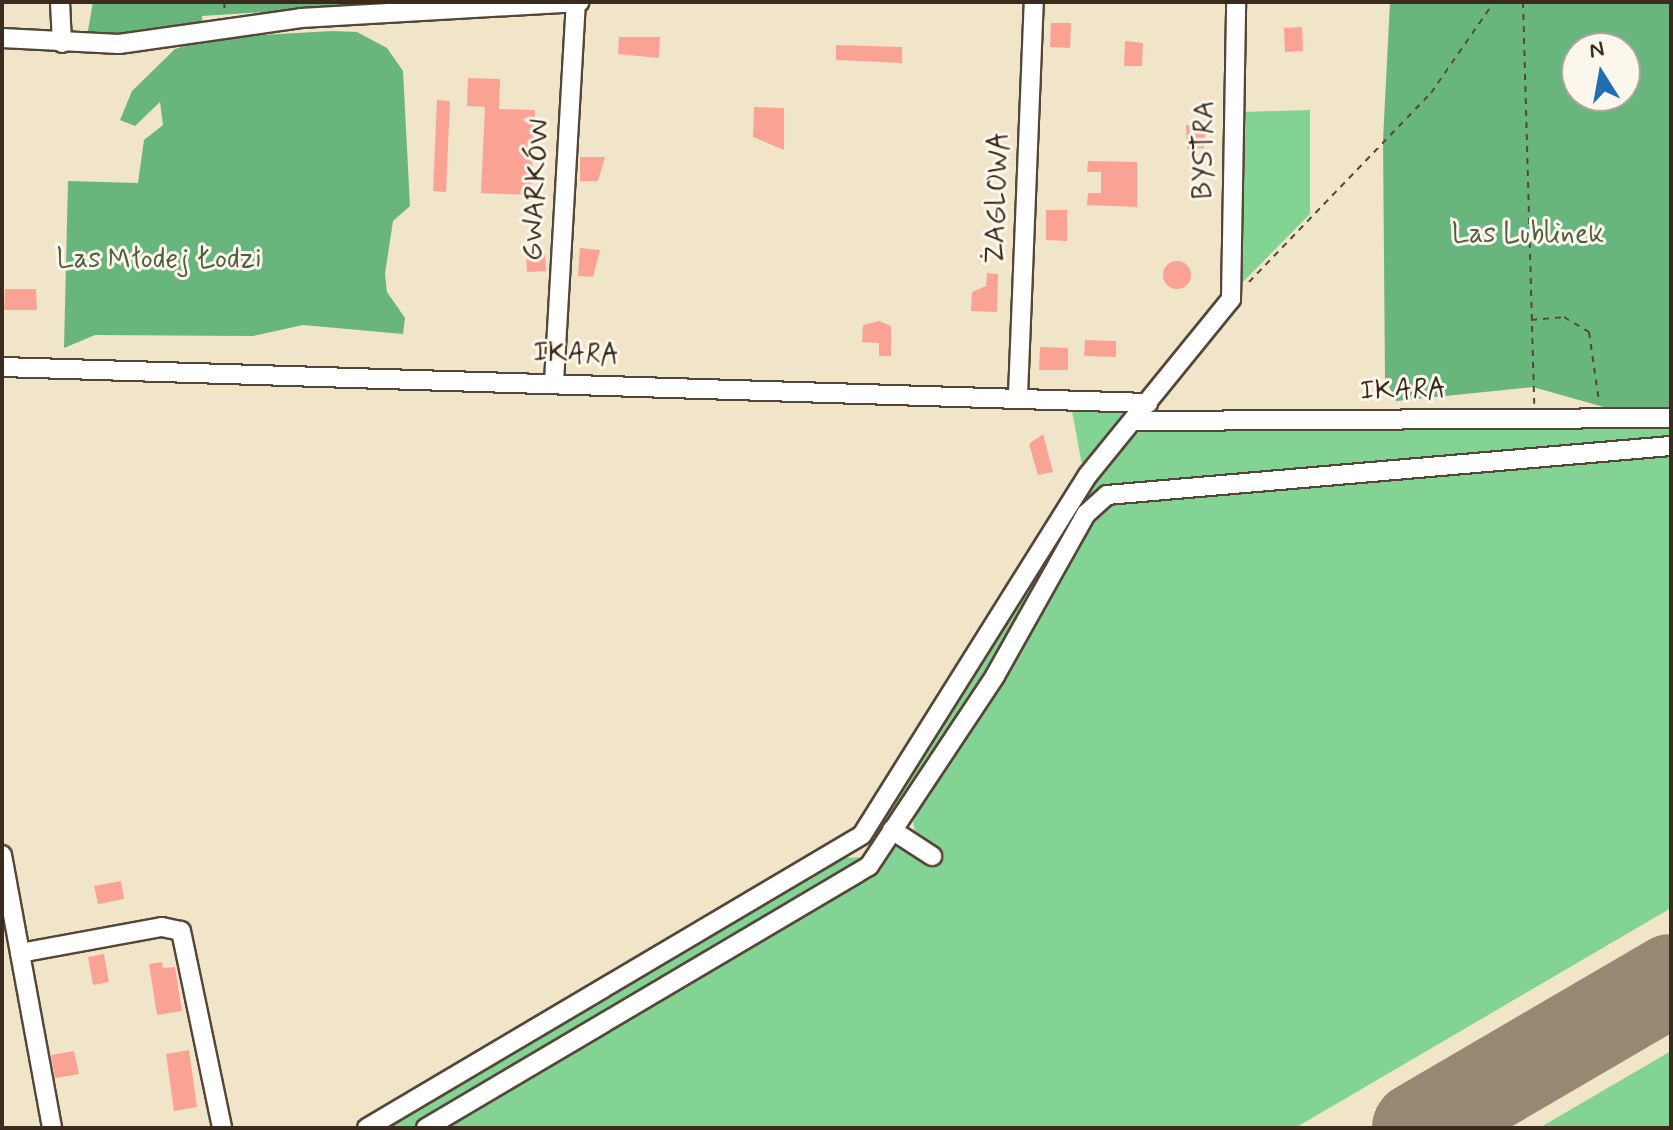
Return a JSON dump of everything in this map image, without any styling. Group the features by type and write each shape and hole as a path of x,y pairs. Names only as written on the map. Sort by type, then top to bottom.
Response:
{"street":[{"path":"60,2 62,43"},
{"path":"2,38 119,44 301,18 574,2"},
{"name":"GWARKÓW","path":"554,382 574,2"},
{"name":"ŻAGLOWA","path":"1018,395 1034,2"},
{"name":"BYSTRA","path":"1231,299 1236,2"},
{"path":"367,1128 862,835 996,612 1088,475 1135,421 1231,299"},
{"name":"IKARA","path":"2,367 1018,395 1148,403"},
{"name":"IKARA","path":"1135,421 1671,418"},
{"path":"426,1128 861,872 888,838 995,676 1079,525 1107,495 1671,446"},
{"path":"862,835 888,838 932,856"},
{"path":"2,855 52,1128"},
{"path":"20,953 162,927 181,931 222,1128"}],"path":[{"path":"1231,299 1422,104 1494,2"},
{"path":"1523,2 1534,417"},
{"path":"1530,320 1564,317 1589,332 1599,418"}],"green space":[{"path":"93,2 422,2 202,16 203,29 121,37 87,36"},
{"name":"Las Lublinek","path":"1390,2 1671,2 1671,407 1618,411 1533,387 1396,401 1385,378 1383,140"},
{"name":"Las Młodej Łodzi","path":"357,32 387,48 403,71 410,206 393,221 385,274 387,292 405,318 403,334 303,325 253,336 95,335 64,348 68,181 138,183 144,140 163,125 160,102 135,126 120,120 132,91 175,49 212,38"},
{"path":"1310,110 1310,214 1235,290 1239,112"},
{"path":"1071,403 1135,407 1083,470 1072,411"},
{"path":"1671,423 1671,439 1113,487 1080,513 985,679 893,822 878,826 1090,480 1140,431"},
{"path":"1604,454 1623,460 1671,455 1671,908 1295,1128 432,1128 890,847 907,847 916,837 913,822 932,773 1067,551 1107,502 1359,483"},
{"path":"870,857 416,1128 379,1128 840,858"},
{"path":"1671,1051 1671,1128 1539,1128"}],"building":[{"path":"1051,23 1071,23 1070,48 1050,47"},
{"path":"1302,27 1303,51 1285,52 1284,28"},
{"path":"619,37 660,37 659,58 618,54"},
{"path":"1125,41 1143,43 1142,66 1124,66"},
{"path":"836,45 902,47 902,63 836,60"},
{"path":"468,78 500,79 499,109 535,110 531,195 481,193 485,107 467,106"},
{"path":"437,100 450,101 446,192 433,191"},
{"path":"754,107 784,108 784,150 753,137"},
{"path":"1186,125 1206,125 1204,148 1187,149"},
{"path":"580,157 605,157 598,181 580,181"},
{"path":"1088,161 1137,162 1137,207 1087,205 1088,193 1101,193 1101,172 1087,172"},
{"path":"1046,210 1067,210 1067,241 1046,240"},
{"path":"580,248 600,250 593,277 578,276"},
{"path":"545,254 546,271 527,272 526,255"},
{"path":"1177,261 1187,265 1191,275 1187,285 1177,289 1167,285 1163,275 1167,265"},
{"path":"987,273 998,274 997,312 971,311 972,292 986,286"},
{"path":"5,289 36,289 37,310 4,310"},
{"path":"879,321 891,326 891,356 879,356 879,343 862,342 863,325"},
{"path":"1085,340 1116,341 1116,357 1084,356"},
{"path":"1040,347 1068,348 1068,370 1039,370"},
{"path":"1043,434 1053,472 1038,475 1029,444"},
{"path":"121,881 124,899 98,904 94,886"},
{"path":"104,954 109,982 93,985 88,957"},
{"path":"162,962 163,968 175,967 182,1011 157,1015 149,964"},
{"path":"189,1050 197,1107 174,1111 166,1054"},
{"path":"74,1051 79,1074 55,1078 51,1055"}],"runway":[{"path":"1418,1128 1671,980"}]}
